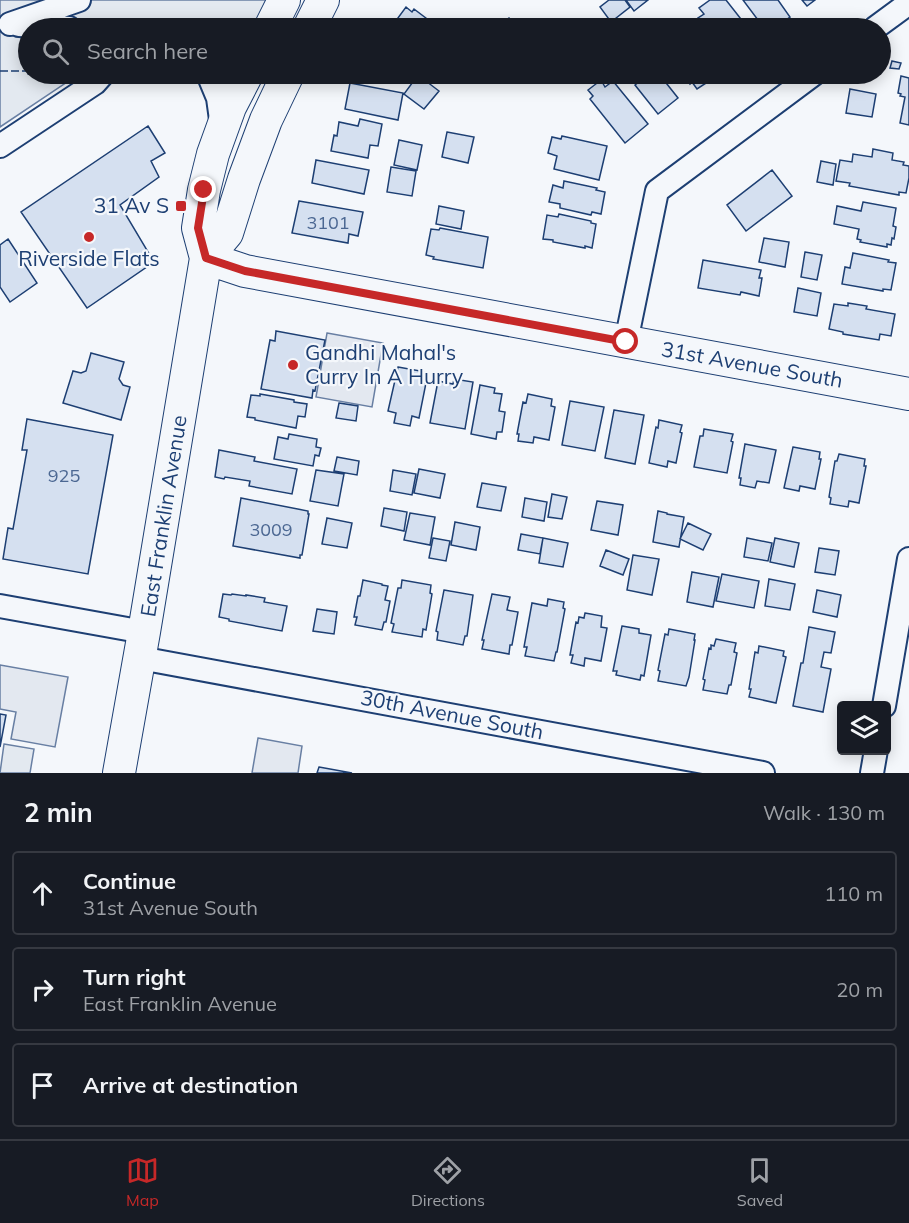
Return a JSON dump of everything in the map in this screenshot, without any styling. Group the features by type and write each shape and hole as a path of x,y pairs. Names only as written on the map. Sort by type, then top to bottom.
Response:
{"street":[{"path":"24,18 79,0"},
{"path":"275,18 284,0"},
{"path":"314,18 323,0"},
{"path":"889,18 909,3"},
{"path":"0,147 92,84"},
{"path":"212,84 218,98 222,128"},
{"name":"East Franklin Avenue","path":"119,773 206,258 198,228 204,190 222,128 242,84"},
{"path":"206,258 227,233 262,130 283,84"},
{"path":"626,342 657,191 801,84"},
{"name":"31st Avenue South","path":"206,258 245,271 909,394"},
{"path":"885,701 909,559"},
{"name":"30th Avenue South","path":"0,606 142,645 763,773"},
{"path":"872,773 875,755"}],"shaded area":[{"path":"0,0 295,0 278,18 18,18 18,84 64,84 0,127"},
{"path":"327,333 383,343 372,407 316,397"},
{"path":"0,665 68,677 55,747 11,739 16,712 0,709"},
{"path":"258,738 302,746 298,773 252,773"},
{"path":"4,744 34,749 30,773 0,773"}],"building":[{"path":"609,0 625,0 630,7 616,18 608,18 600,7"},
{"path":"626,0 648,0 634,11"},
{"path":"710,0 726,0 740,18 698,18 704,14 699,8"},
{"path":"743,0 778,0 790,17 789,18 756,18"},
{"path":"802,0 815,0 807,6"},
{"path":"406,7 412,12 414,9 426,18 398,18"},
{"path":"892,61 901,63 899,69 891,68"},
{"path":"901,76 909,78 909,125 900,123 905,97 898,93"},
{"path":"350,84 403,93 398,120 345,109"},
{"path":"411,84 430,84 439,91 424,109 404,94"},
{"path":"596,84 603,84 605,87 615,84 648,124 625,143 590,99 593,96 588,90"},
{"path":"667,84 678,98 658,114 635,85"},
{"path":"693,84 705,84 697,89"},
{"path":"850,89 876,94 872,117 846,113"},
{"path":"360,119 382,124 378,146 370,145 368,158 331,151 339,122 358,126"},
{"name":"Riverside Flats","path":"148,126 165,153 151,161 159,177 120,205 154,262 87,308 21,212"},
{"path":"447,132 474,137 468,163 442,157"},
{"path":"562,136 607,146 599,180 554,169 557,156 548,153 552,137 561,139"},
{"path":"399,140 422,145 417,170 394,165"},
{"path":"873,149 893,153 892,160 904,162 903,165 909,166 906,193 899,192 899,195 849,186 850,183 836,181 840,160 852,162 853,154 872,157"},
{"path":"316,160 369,170 364,194 312,183"},
{"path":"821,161 836,164 833,185 817,182"},
{"path":"391,167 416,171 412,196 387,192"},
{"path":"772,170 792,196 746,231 727,205"},
{"path":"564,181 605,192 601,214 592,212 591,215 560,208 560,204 549,202 553,185 563,188"},
{"path":"299,201 363,212 358,236 349,234 348,243 292,233"},
{"path":"863,202 896,208 893,226 896,227 891,245 887,244 887,247 860,242 861,240 857,239 859,229 834,224 837,206 861,211"},
{"path":"439,206 464,211 461,229 436,224"},
{"path":"559,214 596,224 592,248 543,239 547,215 558,217"},
{"path":"440,228 488,237 483,268 433,259 434,257 426,255 431,229 439,230"},
{"path":"764,238 789,242 785,267 759,262"},
{"path":"8,239 37,283 10,302 0,287 0,245"},
{"path":"805,252 822,255 817,280 801,277"},
{"path":"853,253 896,263 891,290 883,289 883,291 842,284 845,267 850,268"},
{"path":"703,260 761,270 759,296 698,288"},
{"path":"798,288 821,293 817,316 794,312"},
{"path":"848,303 895,314 891,336 880,334 879,340 843,334 843,332 829,329 834,304 848,306"},
{"name":"Gandhi Mahal's Curry In A Hurry","path":"276,331 325,340 312,398 261,389 270,340 275,341"},
{"path":"91,353 124,362 119,379 123,385 130,387 121,420 63,403 73,371 81,373 86,371"},
{"path":"398,367 426,372 419,418 412,416 410,426 394,423 396,413 388,411"},
{"path":"454,379 473,382 465,429 430,423 438,381 453,384"},
{"path":"480,385 495,388 494,393 502,394 499,411 505,412 502,432 497,432 496,439 471,434"},
{"path":"260,394 307,404 305,417 298,416 296,428 247,417 251,395 260,396"},
{"path":"528,394 552,399 551,406 555,407 549,440 534,437 533,443 518,441 519,434 517,434 523,402 526,403"},
{"path":"570,401 604,407 595,451 562,445"},
{"path":"339,403 358,406 356,421 336,418"},
{"path":"614,410 644,415 635,464 605,458"},
{"path":"27,419 113,435 88,574 3,559 8,528 13,529 27,450 22,450"},
{"path":"659,420 682,425 676,463 668,461 667,467 649,463"},
{"path":"704,429 733,434 727,473 694,467 700,436 703,436"},
{"path":"289,434 317,439 316,447 321,448 319,456 315,455 313,466 274,459 278,437 288,439"},
{"path":"745,444 776,450 769,483 757,481 755,488 740,485 741,478 739,478"},
{"path":"793,447 820,452 819,459 821,459 815,489 800,486 799,491 784,488"},
{"path":"219,450 255,457 254,461 297,469 292,494 249,486 250,481 215,477"},
{"path":"839,454 865,459 864,466 866,466 859,503 849,501 848,507 830,504 831,498 829,497 835,461"},
{"path":"337,457 359,461 357,475 334,471"},
{"path":"419,469 445,474 440,498 414,493"},
{"path":"316,470 344,474 338,506 310,501"},
{"path":"393,470 416,474 412,495 390,491"},
{"path":"482,483 506,487 501,511 477,507"},
{"path":"552,494 567,497 562,519 548,517"},
{"path":"241,498 308,511 300,558 233,546"},
{"path":"525,498 547,502 544,521 522,517"},
{"path":"597,501 623,505 618,535 591,530"},
{"path":"384,508 407,512 404,531 381,526"},
{"path":"658,511 684,517 679,547 653,542"},
{"path":"410,513 435,517 430,545 404,540"},
{"path":"327,518 352,523 347,548 322,544"},
{"path":"455,522 480,527 476,550 451,545"},
{"path":"688,523 711,534 703,550 680,539"},
{"path":"521,534 543,538 540,554 518,550"},
{"path":"433,538 450,541 446,561 429,558"},
{"path":"543,538 568,543 563,567 539,563"},
{"path":"747,538 772,543 768,561 744,557"},
{"path":"775,538 799,543 794,567 770,562"},
{"path":"819,548 839,551 835,575 815,572"},
{"path":"606,550 629,559 623,575 600,566"},
{"path":"633,555 659,559 652,595 627,590"},
{"path":"692,572 719,577 713,607 687,602"},
{"path":"722,574 759,581 754,608 716,601"},
{"path":"769,579 795,584 790,610 765,606"},
{"path":"363,580 388,586 385,600 390,601 382,630 355,625 357,617 354,617"},
{"path":"402,580 431,585 430,593 432,594 426,630 423,629 422,637 392,632 394,624 391,623 398,588 401,588"},
{"path":"444,590 473,595 467,636 465,636 463,645 437,640 438,632 436,631"},
{"path":"817,590 841,595 837,617 813,612"},
{"path":"223,594 265,598 264,602 287,606 282,631 219,617"},
{"path":"492,594 510,597 507,610 518,612 509,654 482,649"},
{"path":"548,599 564,602 563,608 565,609 554,661 525,656 527,647 524,647 532,603 547,606"},
{"path":"317,609 337,612 334,634 313,631"},
{"path":"585,613 602,616 601,627 607,628 601,661 585,658 584,666 571,663 573,655 570,655 576,622 578,623 579,617 584,618"},
{"path":"622,626 639,629 639,633 651,635 644,676 641,675 640,680 616,675 617,671 613,671"},
{"path":"809,627 835,632 831,653 824,652 821,667 831,669 823,712 793,706"},
{"path":"669,629 695,634 686,686 658,681 665,634 668,635"},
{"path":"716,639 736,643 734,652 737,653 727,694 703,690 709,648 711,649 711,645 714,646"},
{"path":"759,646 784,651 783,656 786,657 776,703 749,697 755,652 758,653"},
{"path":"0,714 6,715 0,747"},
{"path":"319,767 352,773 317,773"}],"fence":[{"path":"0,71 18,71"}],"place":[{"name":"31 Av S","path":"181,206"},
{"name":"Riverside Flats","path":"89,237"},
{"name":"Gandhi Mahal's Curry In A Hurry","path":"293,365"}],"route":[{"path":"204,190 198,228 206,258 245,271 626,342"}]}
